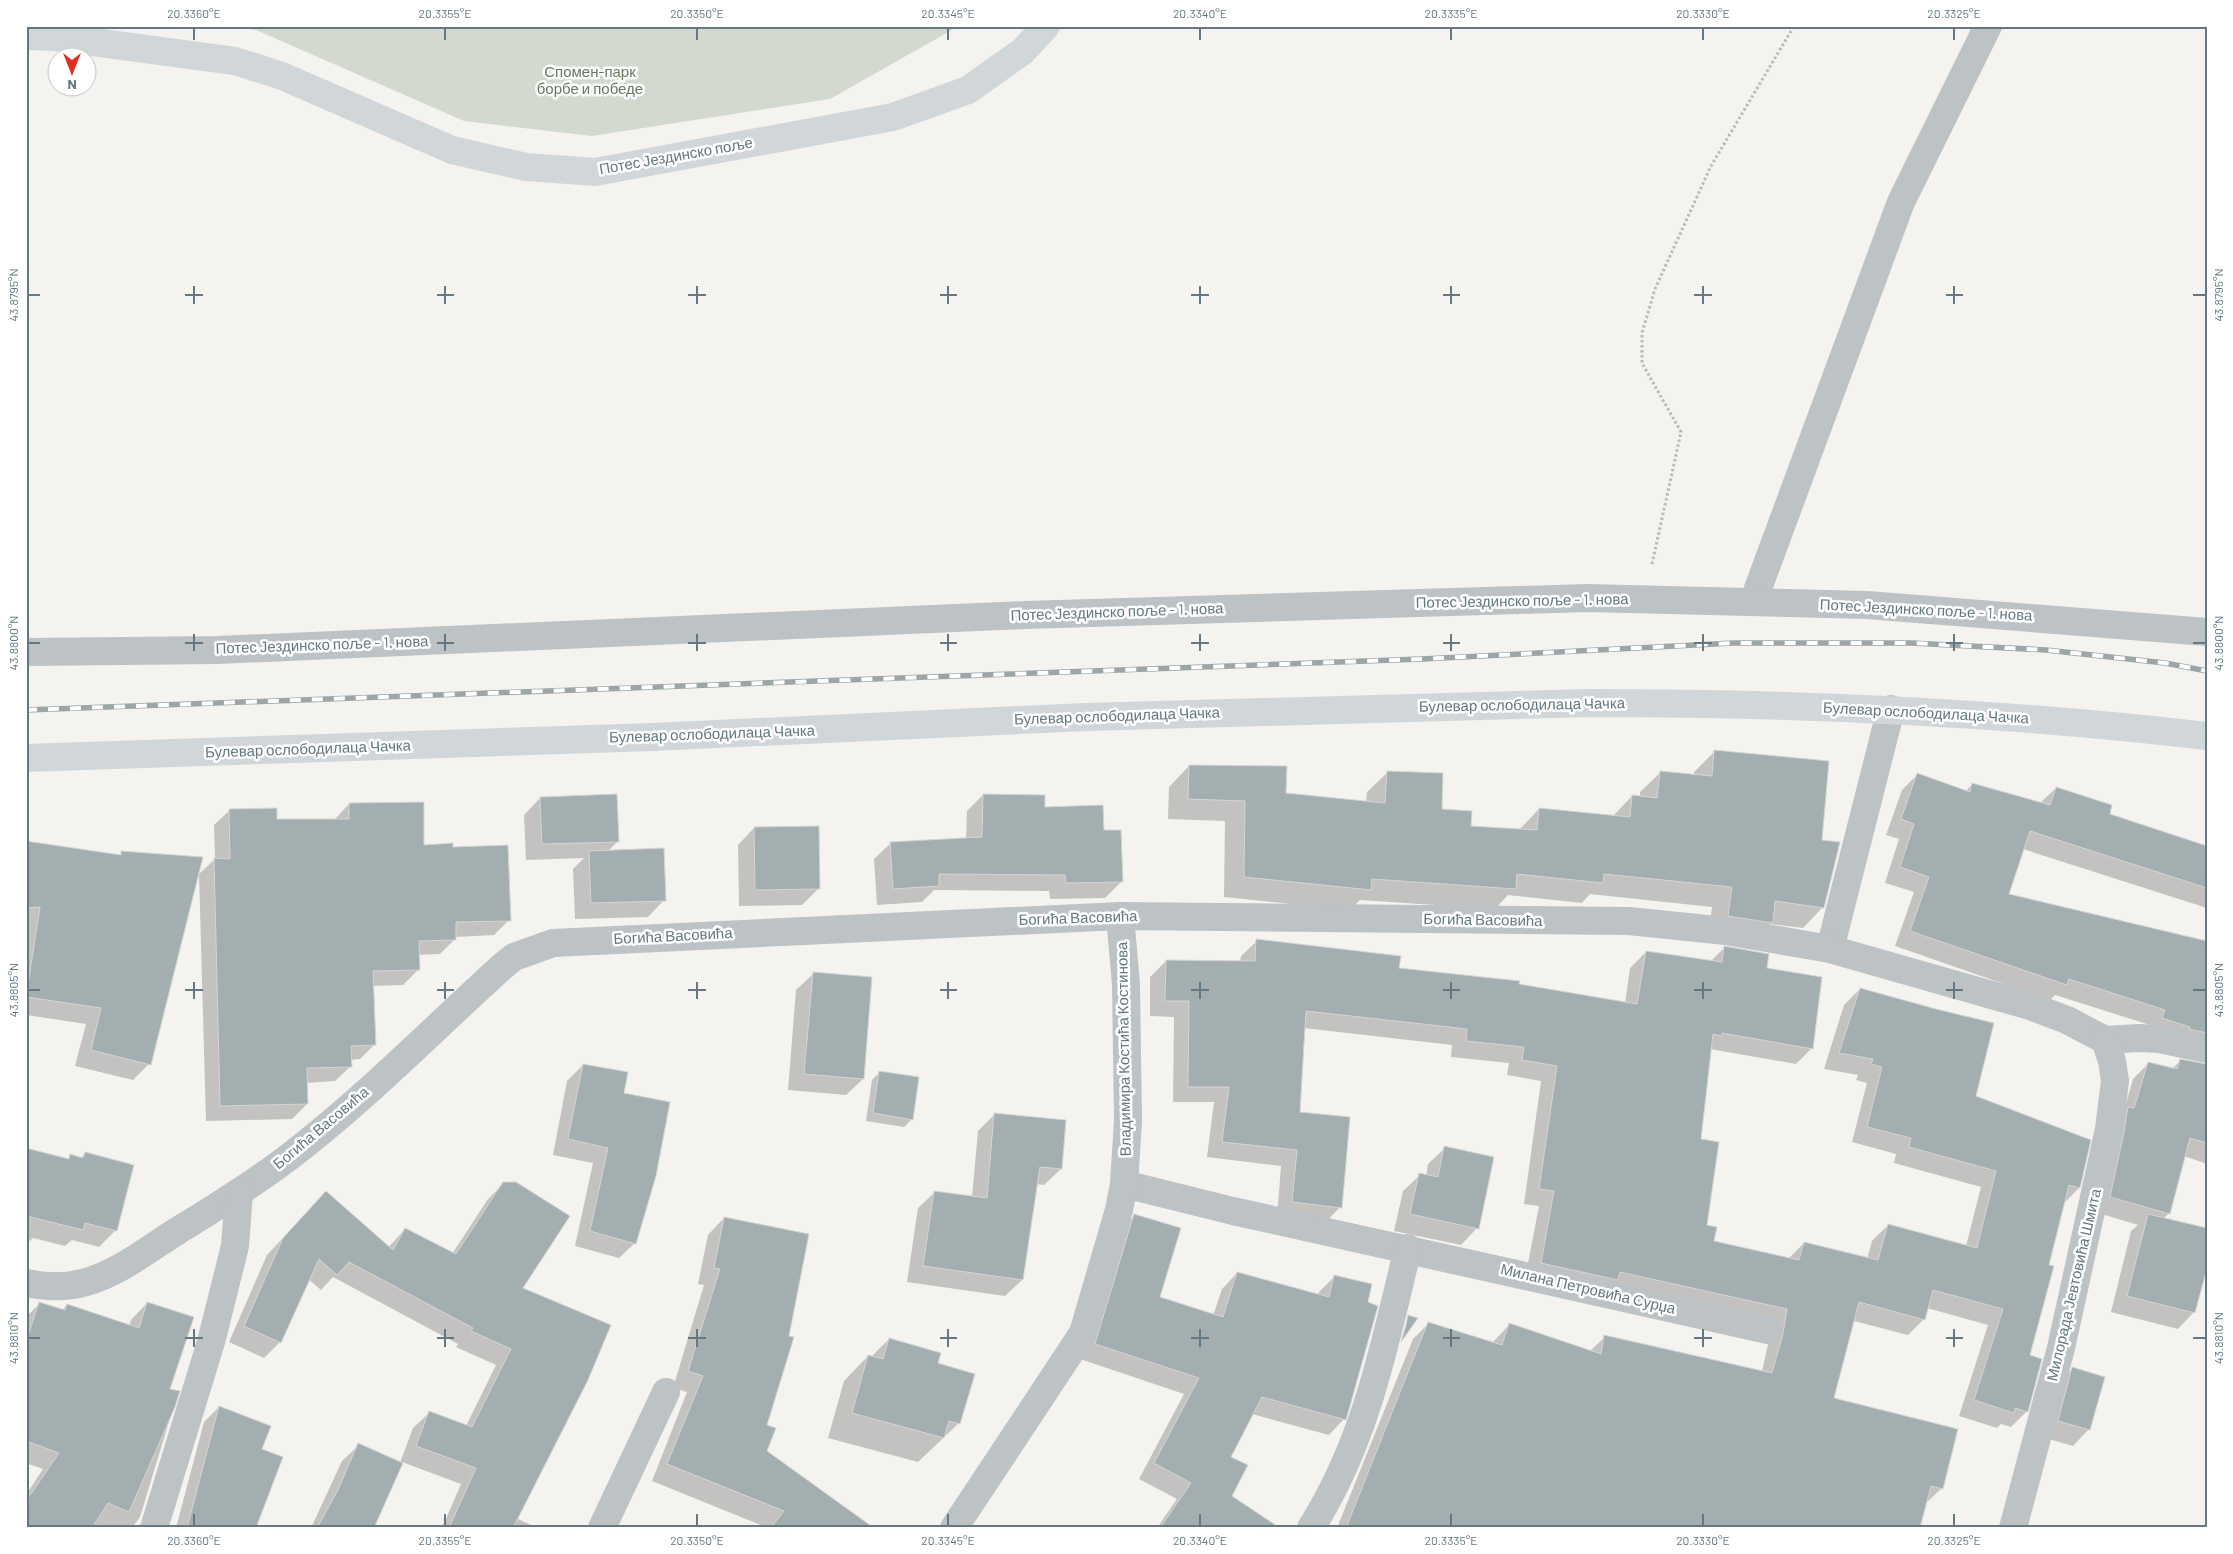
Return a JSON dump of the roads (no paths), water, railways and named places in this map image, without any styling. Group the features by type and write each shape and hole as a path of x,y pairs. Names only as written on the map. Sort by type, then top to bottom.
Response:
{"main road":[{"name":"Потес Јездинско поље","path":"26,36 56,37 235,60 282,76 452,150 526,167 595,172 892,117 968,90 1023,52 1046,26"},
{"name":"Булевар ослободилаца Чачка","path":"26,758 662,736 1086,717 1478,705 1674,703 1891,709 2117,725 2207,736"}],"street":[{"path":"1753,602 1901,202 1988,26"},
{"name":"Потес Јездинско поље - 1. нова","path":"26,652 217,650 1026,615 1577,598 1906,608 2207,632"},
{"path":"1830,949 1891,709"},
{"name":"Богића Васовића","path":"36,1285 70,1286 98,1278 239,1193 289,1157 340,1116 514,957 553,943 1120,916 1629,921 1726,931 1830,949 2030,1006 2067,1020 2105,1040"},
{"name":"Владимира Костића Костинова","path":"954,1528 1083,1332 1119,1210 1124,1184 1128,1121 1126,984 1120,916"},
{"path":"2105,1040 2159,1039 2207,1048"},
{"name":"Милорада Јевтовића Шмита","path":"2013,1528 2061,1348 2109,1129 2115,1081 2112,1061 2105,1040"},
{"name":"Милана Петровића Сурџа","path":"1124,1184 1233,1211 1408,1248 1768,1330"},
{"path":"154,1528 211,1342 235,1246 239,1193"},
{"path":"1311,1528 1325,1505 1361,1426 1382,1362 1408,1248"},
{"path":"602,1528 666,1392"}],"railway":[{"path":"26,710 1422,659 1734,643 1911,643 2046,650 2165,663 2207,671"}],"park label":[{"name":"Спомен-парк борбе и победе","path":"590,80"}]}
